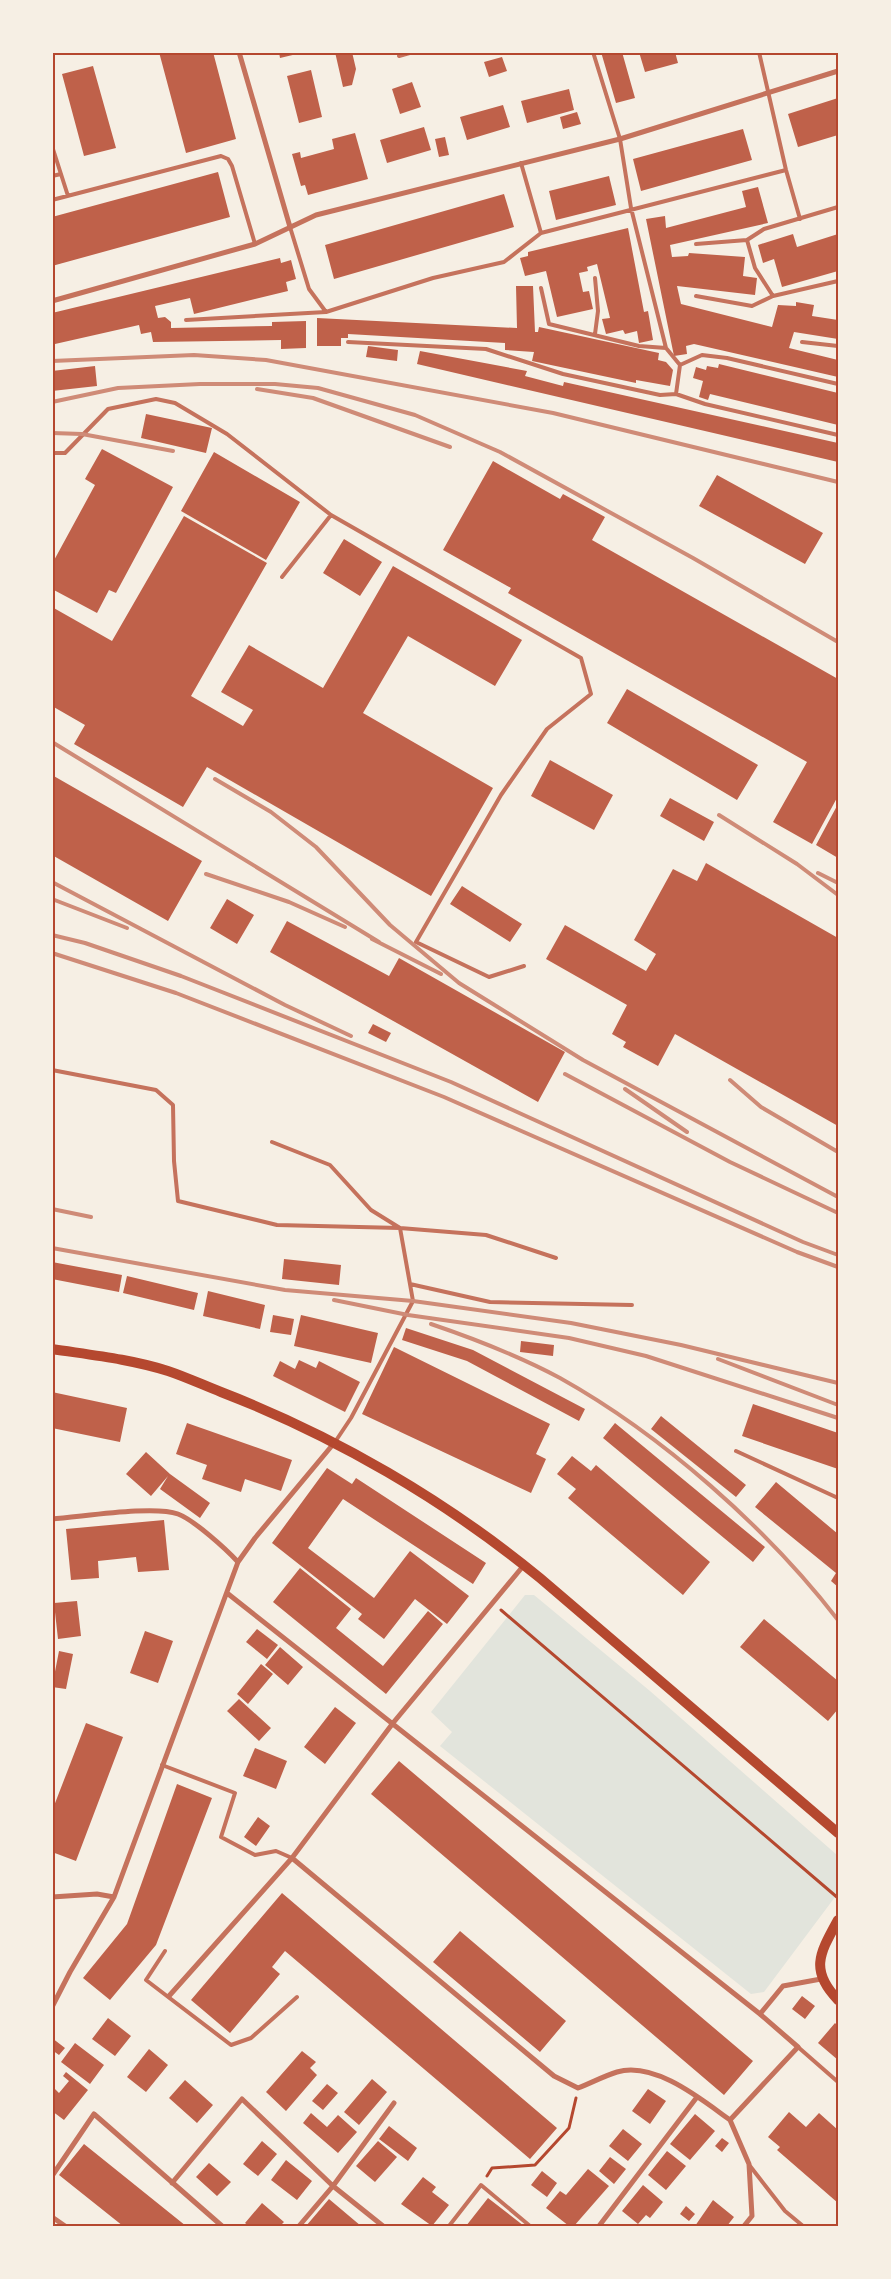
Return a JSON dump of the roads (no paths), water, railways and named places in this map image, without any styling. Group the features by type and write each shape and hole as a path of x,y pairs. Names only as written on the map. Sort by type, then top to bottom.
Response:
{"main road":[{"path":"52,1349 125,1360 168,1371 244,1401 335,1442 432,1501 525,1565 838,1833"},
{"path":"838,1920 824,1946 820,1962 821,1979 838,2000"}],"street":[{"path":"240,52 279,196 290,227"},
{"path":"52,301 255,244 316,215 620,138 838,71"},
{"path":"52,2007 70,1972 114,1898 161,1765 238,1562 255,1538 335,1442"},
{"path":"52,1519 158,1510 180,1514 223,1547 238,1562"},
{"path":"169,1996 292,1858 393,1723 525,1565"},
{"path":"227,1593 760,2014 798,2047 730,2120"},
{"path":"292,1858 554,2076 578,2088 619,2071 641,2070 673,2081 730,2120 749,2164 752,2216 744,2226"},
{"path":"52,1897 97,1894 114,1898"},
{"path":"760,2014 784,1986 821,1979"},
{"path":"600,2226 697,2097"},
{"path":"172,2183 242,2099 333,2186 383,2226"},
{"path":"300,2226 333,2186 394,2102"},
{"path":"52,2176 94,2114 222,2226"},
{"path":"52,2217 65,2226"}],"lane":[{"path":"399,56 413,52"},
{"path":"593,52 620,138 631,208 666,348 680,365 676,394"},
{"path":"758,52 786,170 800,219"},
{"path":"52,146 68,196"},
{"path":"52,200 221,156 228,159 232,166 255,244"},
{"path":"521,163 541,233"},
{"path":"186,320 326,312 433,278 504,262 541,233 631,208 786,170"},
{"path":"52,176 61,174"},
{"path":"696,244 747,240 764,229 838,207"},
{"path":"290,227 309,289 326,312"},
{"path":"747,240 755,268 773,296"},
{"path":"594,278 598,311 595,334"},
{"path":"696,296 752,306 773,296 838,281"},
{"path":"541,288 549,324 639,346 666,348"},
{"path":"348,342 486,349 563,374 660,395 676,394 704,404 838,435"},
{"path":"802,342 838,346"},
{"path":"680,365 702,355 727,358 838,384"},
{"path":"52,453 65,453 108,409 156,398 176,403 227,434 331,516 581,658 591,694 547,729 501,795 416,942 489,977 524,966"},
{"path":"282,578 331,516"},
{"path":"52,1070 156,1090 173,1105 174,1161 178,1201 277,1225 400,1228 486,1235 556,1258"},
{"path":"272,1142 330,1165 371,1210 400,1228 413,1301 351,1418 335,1442"},
{"path":"410,1284 490,1302 632,1305"},
{"path":"736,1450 838,1498"},
{"path":"161,1765 235,1793 221,1837 255,1855 276,1851 292,1858"},
{"path":"165,1951 146,1980 231,2045 251,2038 297,1997"},
{"path":"798,2047 838,2082"},
{"path":"749,2164 785,2211 803,2226"},
{"path":"449,2226 481,2185 530,2226"}],"railway":[{"path":"52,361 194,355 266,360 553,413 838,482"},
{"path":"52,402 118,388 200,384 275,384 318,388 415,415 500,452 693,558 838,642"},
{"path":"257,389 313,398 450,447"},
{"path":"52,433 82,434 173,451"},
{"path":"52,742 379,942"},
{"path":"215,779 271,812 316,847 390,925 459,983 583,1060 838,1197"},
{"path":"719,815 797,864 838,895"},
{"path":"818,873 838,883"},
{"path":"206,874 289,902 345,927"},
{"path":"52,882 285,1005 351,1036"},
{"path":"52,899 127,928"},
{"path":"52,935 85,943 181,976 451,1082 803,1242 838,1255"},
{"path":"372,939 441,974"},
{"path":"52,953 176,993 444,1097 797,1252 838,1267"},
{"path":"565,1074 730,1162 838,1213"},
{"path":"730,1080 761,1107 838,1152"},
{"path":"625,1089 687,1132"},
{"path":"52,1209 91,1217"},
{"path":"52,1248 285,1290 413,1301 571,1323 681,1345 838,1383"},
{"path":"334,1300 408,1315 569,1338 646,1356 838,1418"},
{"path":"431,1324 529,1362 598,1401 636,1427 674,1455 746,1518 779,1551 838,1620"},
{"path":"718,1359 838,1405"}]}
